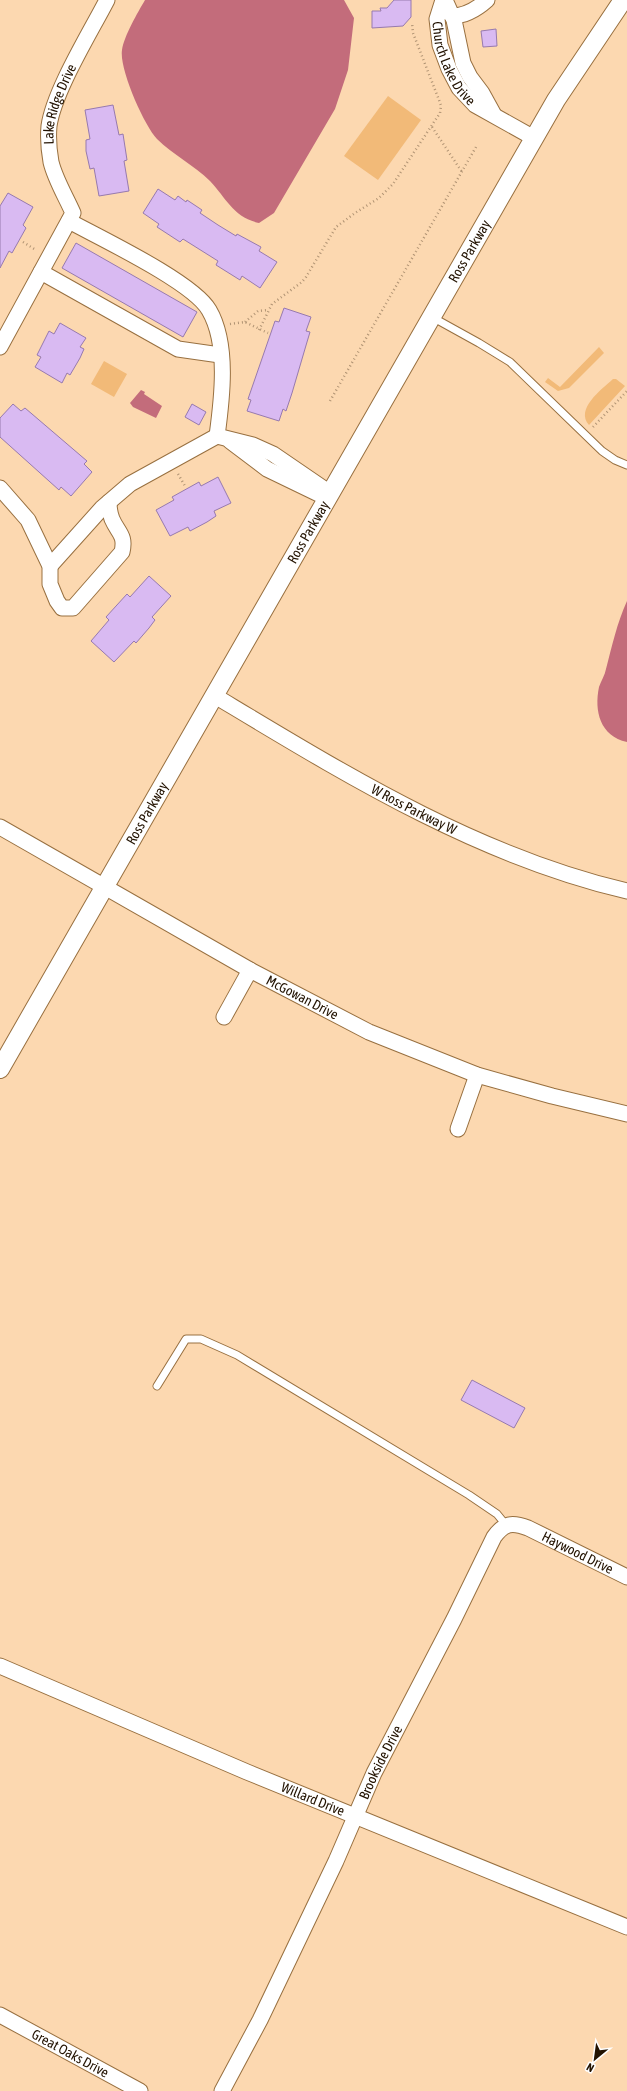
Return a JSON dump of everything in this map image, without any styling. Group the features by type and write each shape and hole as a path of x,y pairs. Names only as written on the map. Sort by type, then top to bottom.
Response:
{"street":[{"name":"Lake Ridge Drive","path":"71,217 51,164 49,139 50,124 55,105 67,78 107,0"},
{"name":"Church Lake Drive","path":"444,0 452,16 463,63 493,114"},
{"name":"Church Lake Drive","path":"444,0 437,19 440,45 449,69 468,98 476,105 534,138"},
{"path":"452,16 463,16 487,0"},
{"name":"Ross Parkway","path":"0,1069 556,100 623,0"},
{"path":"0,347 71,217 192,292 202,300 209,310 216,327 220,356 223,438"},
{"path":"41,272 178,349 220,356"},
{"path":"50,566 109,502 130,484 223,438 253,445 273,454 328,495"},
{"path":"0,488 10,496 28,520 50,566 50,584 57,601 62,608 73,608 122,552 124,543 121,534 112,520 109,502"},
{"name":"W Ross Parkway W","path":"215,696 383,793 454,830 544,867 627,891"},
{"name":"McGowan Drive","path":"0,827 250,970 369,1032 477,1075 552,1096 627,1114"},
{"path":"224,1017 250,970"},
{"path":"458,1129 477,1075"},
{"name":"Haywood Drive","path":"506,1525 518,1524 528,1528 627,1577"},
{"name":"Brookside Drive","path":"222,2091 260,2020 356,1816 374,1773 451,1626 494,1537 506,1525"},
{"name":"Willard Drive","path":"0,1666 247,1772 627,1927"},
{"name":"Great Oaks Drive","path":"0,2015 140,2091"}],"lane":[{"path":"432,316 510,362 586,436 615,460 627,465"},
{"path":"157,1386 186,1339 201,1339 237,1355 469,1495 497,1514 506,1525"}],"path":[{"path":"259,330 272,304 302,282 336,227 355,212 379,198 393,184 440,113 441,106 413,34 412,23"},
{"path":"432,127 462,172"},
{"path":"330,400 476,147"},
{"path":"216,327 245,322 258,311 268,310"},
{"path":"245,322 268,333"},
{"path":"586,436 599,419 627,391"}],"shaded area":[{"path":"145,0 344,0 354,18 348,70 335,109 274,213 259,223 250,220 237,212 204,175 157,139 139,110 124,70 122,50 128,31"},
{"path":"388,96 421,120 378,180 344,156"},
{"path":"599,347 604,353 569,388 558,391 545,382 548,378 560,387"},
{"path":"104,361 127,374 114,397 91,384"},
{"path":"613,379 616,379 625,386 589,425 585,413 587,406 596,394"},
{"path":"141,390 145,392 144,394 162,406 156,418 133,407 130,403"},
{"path":"627,601 627,742 618,739 605,728 601,721 597,705 599,687 605,674 623,609"}],"building":[{"path":"394,0 411,0 411,17 403,26 372,28 372,11 381,11 380,8 387,8"},
{"path":"496,29 497,46 483,47 481,31"},
{"path":"113,105 119,135 123,134 127,160 124,161 129,191 99,196 94,168 90,169 86,151 86,140 90,139 85,110"},
{"path":"158,189 175,200 178,196 186,202 187,200 202,210 200,213 236,236 237,234 261,247 259,251 277,262 260,288 242,276 240,280 216,265 218,261 183,239 180,242 157,227 159,224 143,213"},
{"path":"8,193 33,207 23,225 26,228 12,253 9,251 0,268 0,206"},
{"path":"76,243 197,312 183,337 62,268"},
{"path":"284,308 311,317 306,331 310,332 292,393 286,411 283,409 279,421 247,411 251,400 248,399 275,321 279,322"},
{"path":"60,323 86,338 80,347 84,349 80,358 70,375 67,373 62,383 35,367 41,357 37,355 49,331 54,334"},
{"path":"13,404 21,411 25,408 87,461 84,464 92,472 71,496 61,487 59,490 0,437 0,418"},
{"path":"192,404 206,412 199,425 185,417"},
{"path":"218,477 231,503 214,511 216,516 207,522 190,531 188,527 170,536 156,510 174,500 172,497 199,482 201,486"},
{"path":"149,576 171,596 152,617 155,620 149,628 136,643 134,641 114,662 91,641 109,620 106,617 127,594 130,597"},
{"path":"472,1380 525,1408 514,1428 461,1400"}]}
